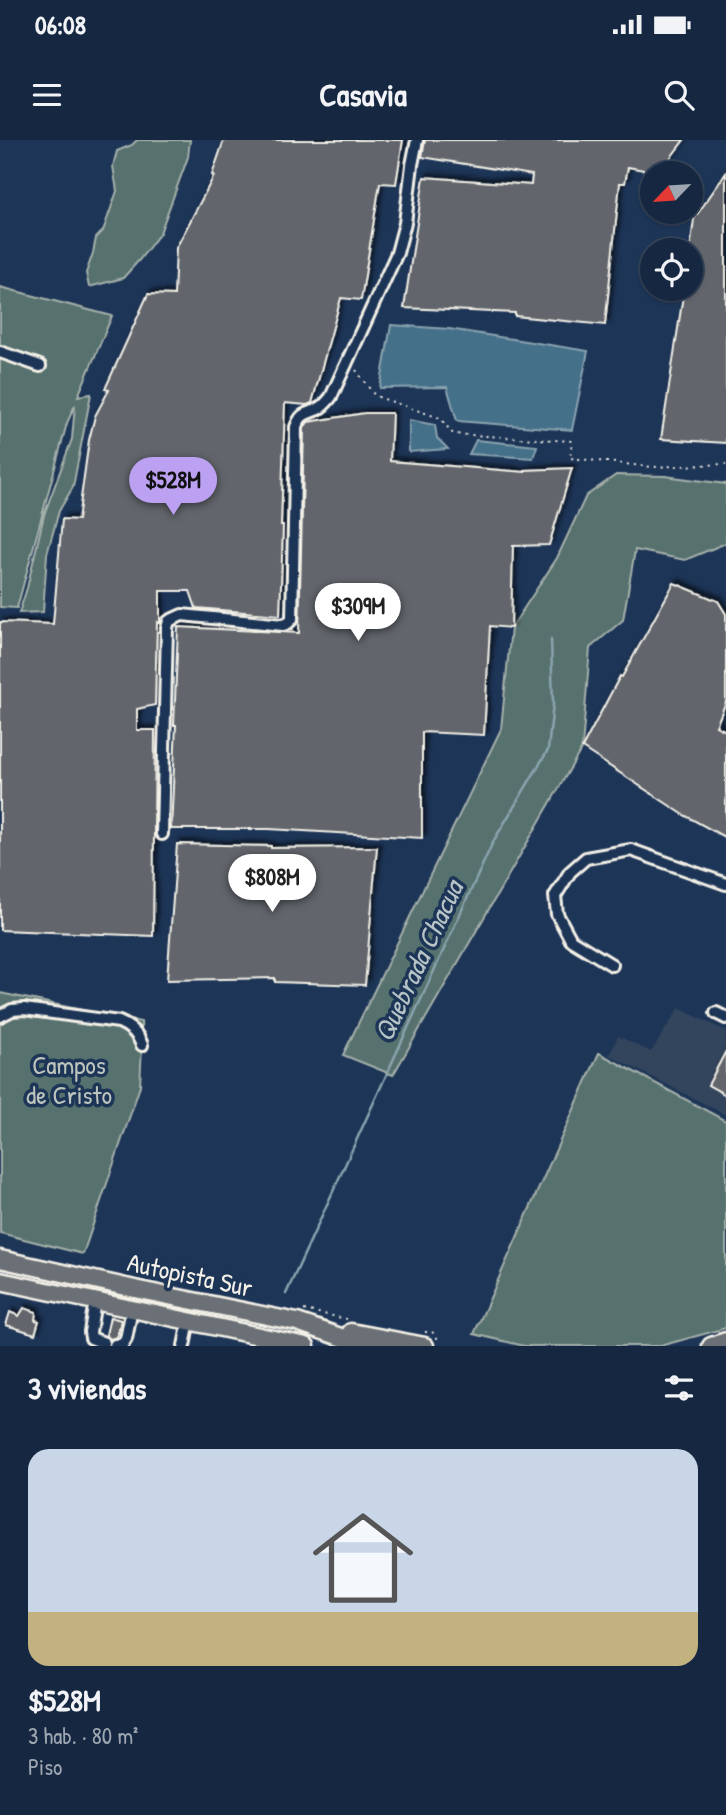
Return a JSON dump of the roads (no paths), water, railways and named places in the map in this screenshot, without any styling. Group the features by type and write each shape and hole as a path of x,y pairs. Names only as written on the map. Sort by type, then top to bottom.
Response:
{"highway":[{"name":"Autopista Sur","path":"0,1259 297,1322 367,1346"},
{"name":"Autopista Sur","path":"5,1286 132,1308 306,1346"},
{"path":"297,1322 425,1346"},
{"path":"710,1346 726,1341"}],"street":[{"path":"162,834 169,621 182,615 282,625 292,619 296,427 300,417 319,409 331,397 397,253 405,223 417,140"},
{"path":"0,352 40,366"},
{"path":"612,965 571,940 557,914 555,896 570,872 586,858 631,850 726,884"},
{"path":"0,1016 12,1010 23,1009 119,1022 131,1028 142,1045"},
{"path":"95,1301 91,1338 109,1344 123,1344 132,1308"},
{"path":"184,1346 189,1321"}],"waterway":[{"name":"Quebrada Chacua","path":"286,1294 493,842 548,750 553,704 551,639"}],"park label":[{"name":"Campos de Cristo","path":"69,1080"}]}
